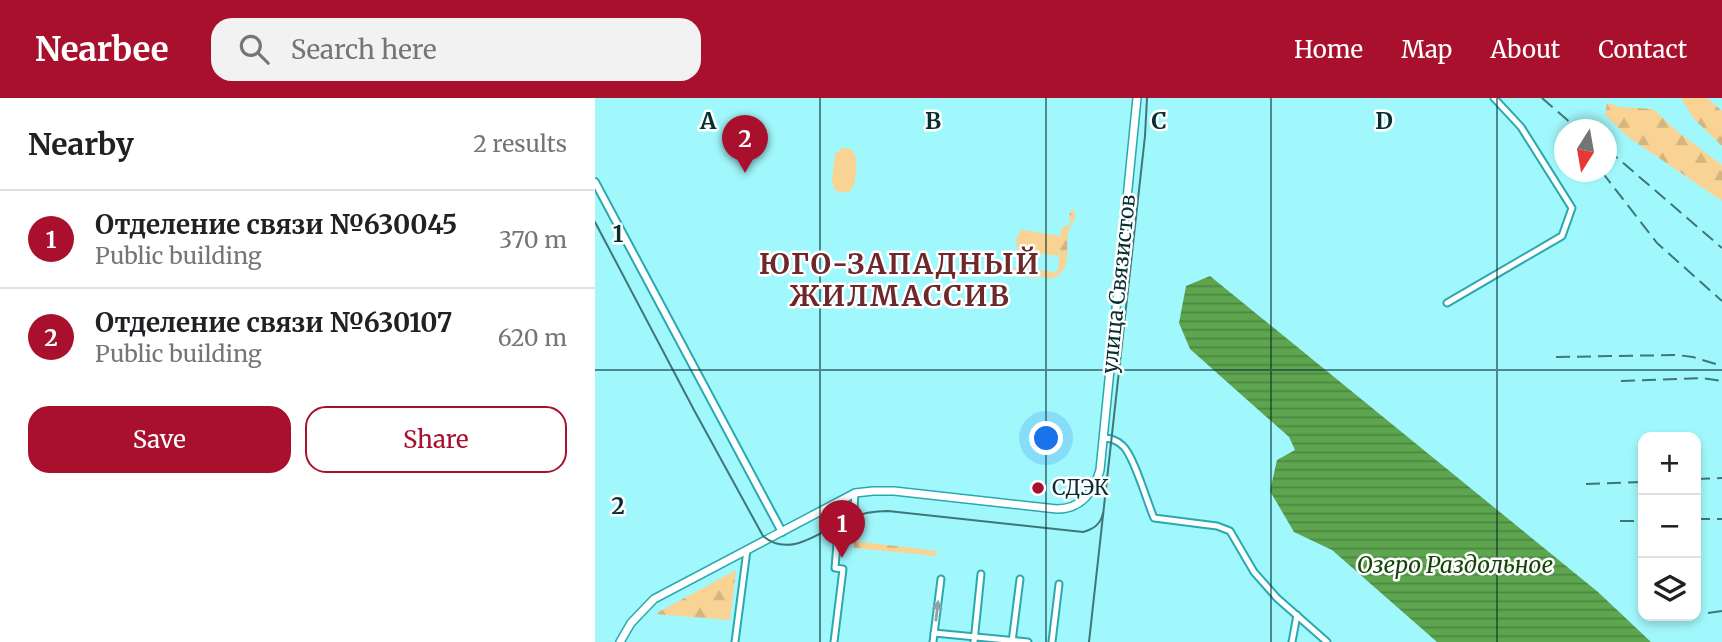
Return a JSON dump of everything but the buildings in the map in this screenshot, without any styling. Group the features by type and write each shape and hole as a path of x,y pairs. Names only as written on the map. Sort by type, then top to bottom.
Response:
{"main road":[{"name":"улица Связистов","path":"855,493 894,491 1065,509 1079,503 1088,495 1097,482 1100,470 1137,98"},
{"path":"620,642 631,623 654,599 855,493"}],"street":[{"path":"1447,303 1562,236 1570,217 1572,208 1521,127 1494,98"},
{"path":"595,182 782,532"},
{"path":"1103,438 1111,439 1124,447 1132,459 1154,517 1217,526 1230,531 1254,572 1277,598 1327,642"},
{"path":"834,642 843,569 835,568 838,531 842,526 853,525 855,493"},
{"path":"735,642 747,550"},
{"path":"974,639 981,574"},
{"path":"933,642 940,579"},
{"path":"1012,641 1020,579"},
{"path":"1052,642 1059,584"},
{"path":"1292,642 1297,615"},
{"path":"934,633 974,639 1028,642"}],"green space":[{"path":"1681,98 1707,98 1722,111 1722,146 1694,119"},
{"path":"1607,103 1621,107 1653,109 1678,132 1722,165 1722,201 1628,137 1617,126 1617,119 1609,119 1605,115"},
{"path":"842,148 851,149 856,157 857,167 853,187 842,193 834,189 832,180 835,154"},
{"path":"1072,209 1075,217 1069,230 1067,261 1057,276 1051,279 1041,276 1037,278 1001,273 997,269 1001,260 1002,267 1055,273 1058,270 1061,229 1071,223 1069,215"},
{"path":"1023,230 1060,236 1062,239 1058,256 1018,251 1017,239"},
{"path":"854,541 937,551 936,556 854,548"},
{"path":"736,570 730,620 655,614"}],"water":[{"name":"Озеро Раздольное","path":"1210,276 1598,592 1651,642 1437,642 1332,550 1294,532 1270,491 1277,460 1295,450 1289,437 1190,349 1179,323 1186,286"}],"tram line":[{"path":"1089,642 1147,98"},
{"path":"595,222 763,536 774,543 796,544 850,518 878,511 1083,532 1096,526 1103,513"}],"railway":[{"path":"1542,98 1566,119"},
{"path":"1617,158 1722,248"},
{"path":"1610,182 1657,243 1722,301"},
{"path":"1556,357 1677,355 1722,366"},
{"path":"1621,381 1702,378 1722,381"},
{"path":"1701,479 1722,478"},
{"path":"1586,484 1638,482"},
{"path":"1701,519 1722,519"},
{"path":"1620,521 1638,521"},
{"path":"1708,613 1722,611"}],"place":[{"name":"Отделение связи №630107","path":"745,173"},
{"name":"СДЭК","path":"1038,488"},
{"name":"Отделение связи №630045","path":"842,558"}],"district":[{"name":"ЮГО-ЗАПАДНЫЙ ЖИЛМАССИВ","path":"900,280"}]}
